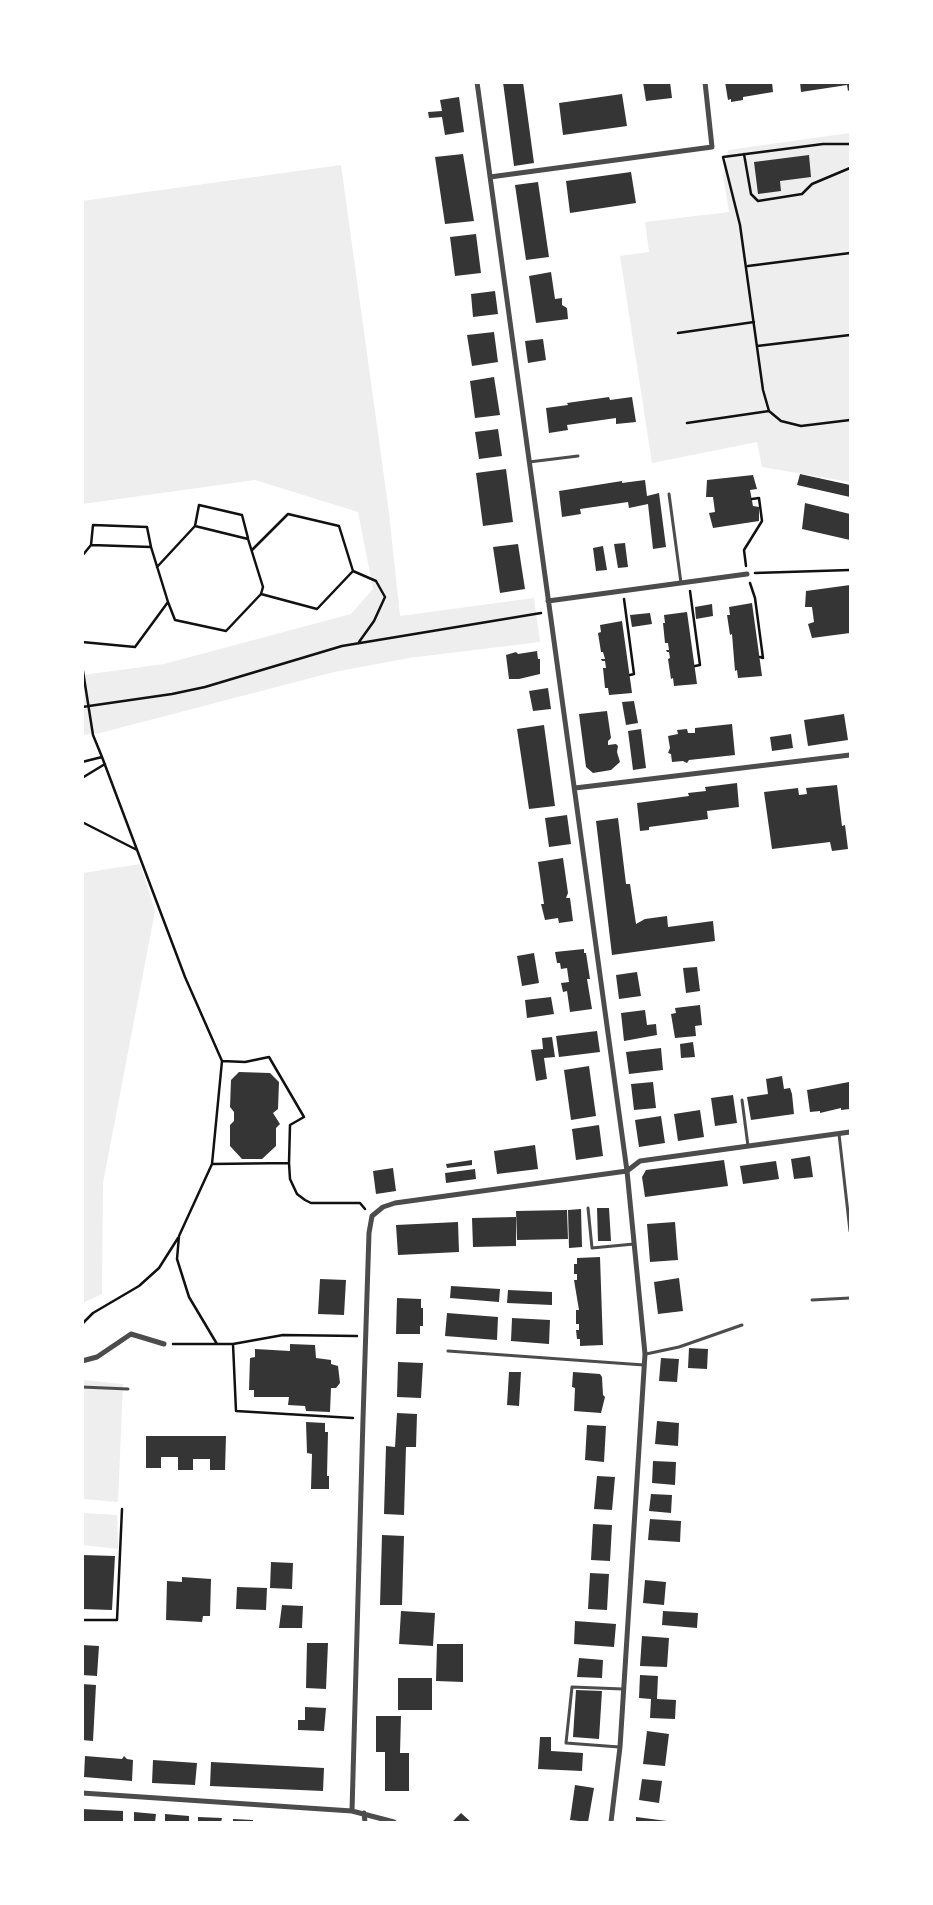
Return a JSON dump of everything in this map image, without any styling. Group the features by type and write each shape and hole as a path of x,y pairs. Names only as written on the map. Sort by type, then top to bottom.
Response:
{"street":[{"path":"477,82 627,1171 645,1354 620,1747 611,1822"},
{"path":"490,178 712,147 705,82"},
{"path":"548,601 747,574"},
{"path":"574,788 850,755"},
{"path":"352,1810 369,1233 372,1216 383,1207 395,1203 627,1171 640,1161 850,1132"},
{"path":"82,1361 97,1357 131,1334 164,1344"},
{"path":"82,1793 352,1810 394,1822"},
{"path":"364,1813 365,1822"}],"lane":[{"path":"529,462 578,456"},
{"path":"669,494 681,583"},
{"path":"742,1100 748,1146"},
{"path":"839,1134 850,1231"},
{"path":"588,1208 592,1248 635,1244"},
{"path":"812,1300 850,1298"},
{"path":"645,1354 679,1347 742,1325"},
{"path":"448,1351 645,1365"},
{"path":"82,1386 128,1389"},
{"path":"620,1747 566,1743 572,1687 623,1689"}],"path":[{"path":"850,144 823,144 723,157 748,266 763,390 769,411 781,421 801,426 850,420"},
{"path":"744,154 751,194 758,200 802,194 812,184 850,168"},
{"path":"748,266 850,253"},
{"path":"678,333 754,322"},
{"path":"758,346 850,335"},
{"path":"687,423 769,411"},
{"path":"752,499 759,498 762,521 744,550 747,574 754,598 763,658 760,657"},
{"path":"82,556 92,545 93,525 147,527 157,567 175,620 226,632 261,594 264,587 242,515 199,505 195,526 157,567"},
{"path":"252,550 288,514 338,526 353,571 376,581 385,597 374,621 359,643"},
{"path":"195,526 248,539"},
{"path":"92,545 152,548"},
{"path":"747,574 850,570"},
{"path":"261,594 317,609 353,571"},
{"path":"688,582 700,665 695,666"},
{"path":"623,591 634,674 630,675"},
{"path":"82,642 135,647 168,602"},
{"path":"82,707 172,694 205,687 302,656 359,643 550,612"},
{"path":"690,630 694,629"},
{"path":"82,665 92,735 105,764 185,977 222,1061 212,1164 179,1236 158,1268 139,1286 93,1313 82,1324"},
{"path":"82,762 102,757"},
{"path":"82,778 105,764"},
{"path":"82,822 137,850"},
{"path":"222,1061 244,1062 270,1057 304,1116 290,1125 290,1179 297,1194 311,1202 360,1203 372,1216"},
{"path":"212,1164 289,1163"},
{"path":"179,1236 176,1259 189,1297 217,1344"},
{"path":"164,1344 233,1344 283,1335 366,1337"},
{"path":"233,1344 236,1411 363,1419"},
{"path":"82,1620 117,1620 122,1509"}],"shaded area":[{"path":"850,133 850,482 762,467 757,442 652,463 620,256 649,252 645,222 729,212 723,175 728,150"},
{"path":"341,165 389,513 400,616 534,598 540,642 409,658 334,672 100,733 83,735 83,675 164,664 351,614 373,589 358,512 255,480 83,504 82,201"},
{"path":"140,864 155,911 103,1183 102,1294 83,1303 83,873"},
{"path":"84,1380 123,1384 118,1502 83,1499"},
{"path":"83,1513 117,1515 118,1549 83,1545"}],"building":[{"path":"503,82 523,82 534,163 514,166"},
{"path":"643,82 670,82 672,98 646,101"},
{"path":"725,82 772,82 773,92 743,97 743,100 731,102 731,99 728,100"},
{"path":"800,82 850,82 850,90 848,91 847,85 801,92"},
{"path":"622,94 627,126 563,135 559,103"},
{"path":"459,97 464,132 445,135 442,117 429,118 428,112 442,111 440,100"},
{"path":"463,154 474,221 445,224 435,157"},
{"path":"809,155 811,177 780,181 781,191 758,194 754,162"},
{"path":"631,172 636,203 570,213 566,181"},
{"path":"538,182 549,257 526,260 515,185"},
{"path":"476,234 481,273 455,276 450,237"},
{"path":"551,272 555,299 562,298 562,305 567,308 568,319 536,323 529,276"},
{"path":"495,291 498,314 473,317 471,294"},
{"path":"494,332 498,362 472,366 467,335"},
{"path":"543,339 546,360 528,363 525,341"},
{"path":"494,377 500,415 475,418 470,381"},
{"path":"609,397 610,400 632,397 636,422 616,424 616,418 567,425 568,430 549,433 546,408"},
{"path":"498,429 502,456 479,459 475,432"},
{"path":"506,469 513,522 483,526 476,473"},
{"path":"800,474 850,485 850,497 797,485"},
{"path":"753,475 757,489 750,490 753,506 759,507 759,521 713,528 709,513 715,512 713,497 706,497 707,480"},
{"path":"645,480 647,496 659,493 666,547 653,549 648,504 629,508 628,502 580,509 581,514 562,517 559,491 622,481 622,483"},
{"path":"805,503 850,514 850,540 802,529"},
{"path":"625,543 628,567 618,568 614,544"},
{"path":"518,544 525,589 500,593 493,547"},
{"path":"603,546 607,570 596,571 593,548"},
{"path":"850,585 850,633 812,638 808,624 814,622 812,607 805,607 806,591"},
{"path":"752,603 762,676 738,678 737,670 735,671 732,634 730,635 727,615 730,615 729,607"},
{"path":"712,604 713,616 696,619 695,607"},
{"path":"687,612 697,684 674,686 668,659 670,658 669,652 666,650 669,650 668,643 665,643 664,615"},
{"path":"650,613 652,624 632,627 630,615"},
{"path":"622,621 632,693 609,695 608,688 605,688 603,668 606,668 605,661 601,659 605,659 603,652 601,652 598,633 601,632 600,625"},
{"path":"537,651 538,659 540,659 540,674 519,679 509,679 506,655 516,652 518,654"},
{"path":"548,688 551,709 533,711 529,691"},
{"path":"634,701 638,723 626,725 622,702"},
{"path":"607,711 611,738 608,741 608,745 616,744 618,746 617,752 620,762 611,770 593,773 586,767 579,714"},
{"path":"844,714 848,740 808,746 804,720"},
{"path":"732,724 735,755 689,760 687,763 683,761 672,762 671,754 668,753 670,748 668,736 678,734 677,730 687,729 688,733 695,733 695,728"},
{"path":"544,725 555,806 529,809 517,729"},
{"path":"641,729 646,768 633,770 628,731"},
{"path":"791,734 793,748 772,751 770,737"},
{"path":"737,783 739,807 707,811 708,819 649,827 649,830 640,831 637,803 689,796 688,793 706,791 705,787"},
{"path":"837,785 842,826 845,825 848,849 832,851 830,842 772,849 764,792 798,788 799,795 807,794 806,788"},
{"path":"567,815 571,844 549,847 545,818"},
{"path":"618,818 626,884 630,884 636,924 645,919 667,916 668,927 713,921 715,941 612,955 596,821"},
{"path":"563,858 568,893 566,898 570,898 573,921 559,923 558,918 545,920 541,904 544,904 538,862"},
{"path":"584,949 590,979 587,979 592,1009 570,1012 567,991 563,992 561,983 569,982 567,968 561,969 560,963 557,963 555,952"},
{"path":"534,953 539,983 522,986 517,956"},
{"path":"697,967 700,991 686,993 683,968"},
{"path":"637,972 641,996 619,999 616,975"},
{"path":"551,997 554,1014 527,1018 525,1000"},
{"path":"700,1005 702,1025 695,1026 696,1036 675,1038 671,1014 676,1013 675,1008"},
{"path":"645,1010 647,1025 656,1024 657,1035 624,1041 621,1013"},
{"path":"597,1031 600,1052 559,1057 556,1036"},
{"path":"552,1037 555,1057 544,1058 547,1079 536,1081 531,1050 543,1049 542,1038"},
{"path":"693,1042 695,1057 681,1058 680,1044"},
{"path":"661,1048 663,1070 629,1074 626,1052"},
{"path":"589,1066 596,1116 571,1120 564,1070"},
{"path":"239,1072 270,1073 279,1082 278,1109 273,1113 280,1124 276,1128 276,1146 262,1159 242,1159 230,1146 230,1125 234,1121 234,1112 230,1107 231,1080"},
{"path":"782,1076 784,1089 790,1088 792,1094 794,1114 751,1120 747,1097 768,1094 766,1079"},
{"path":"653,1082 656,1108 634,1110 631,1084"},
{"path":"849,1082 850,1109 841,1110 841,1108 820,1113 820,1111 810,1112 807,1090"},
{"path":"733,1095 737,1123 715,1126 711,1098"},
{"path":"700,1110 704,1137 678,1141 674,1114"},
{"path":"661,1116 665,1143 639,1147 635,1120"},
{"path":"599,1125 603,1156 576,1160 572,1129"},
{"path":"535,1145 538,1169 497,1174 494,1151"},
{"path":"810,1156 813,1177 794,1179 791,1159"},
{"path":"472,1160 472,1165 447,1168 446,1164"},
{"path":"724,1160 728,1186 645,1197 642,1177 646,1170"},
{"path":"776,1161 779,1179 743,1184 740,1166"},
{"path":"393,1168 396,1191 376,1194 373,1171"},
{"path":"475,1169 476,1179 446,1183 445,1173"},
{"path":"597,1208 609,1208 611,1241 598,1241"},
{"path":"581,1209 582,1247 569,1248 568,1210"},
{"path":"567,1210 568,1239 517,1240 516,1211"},
{"path":"516,1217 516,1246 473,1247 472,1218"},
{"path":"458,1222 459,1252 398,1255 396,1225"},
{"path":"675,1222 678,1260 650,1262 647,1224"},
{"path":"600,1257 603,1345 580,1346 580,1339 577,1339 576,1330 579,1330 579,1324 576,1324 576,1310 579,1310 574,1280 577,1280 577,1274 574,1274 574,1264 577,1264 577,1258"},
{"path":"679,1278 683,1311 658,1314 654,1282"},
{"path":"320,1279 346,1280 344,1315 318,1314"},
{"path":"451,1286 500,1289 499,1302 450,1298"},
{"path":"508,1290 552,1292 552,1305 507,1303"},
{"path":"397,1298 421,1299 423,1326 420,1326 420,1334 396,1334"},
{"path":"447,1313 498,1317 497,1340 445,1336"},
{"path":"512,1318 550,1320 549,1344 511,1341"},
{"path":"290,1344 315,1345 316,1358 331,1360 331,1364 338,1366 340,1383 336,1388 331,1388 330,1412 306,1411 305,1406 288,1405 289,1397 254,1397 254,1390 249,1390 250,1358 255,1357 255,1349 290,1351"},
{"path":"689,1348 708,1349 707,1369 688,1368"},
{"path":"661,1358 679,1359 677,1382 659,1381"},
{"path":"398,1362 423,1363 421,1398 397,1397"},
{"path":"509,1372 521,1372 519,1406 507,1405"},
{"path":"573,1372 600,1374 602,1377 603,1395 605,1397 601,1413 574,1411 575,1388 572,1387"},
{"path":"397,1413 417,1414 416,1447 406,1447 404,1515 384,1514 386,1446 395,1447"},
{"path":"657,1421 679,1423 678,1446 655,1444"},
{"path":"306,1422 325,1423 325,1432 328,1432 327,1476 329,1476 329,1489 311,1489 312,1454 307,1453"},
{"path":"587,1425 606,1426 604,1462 585,1460"},
{"path":"146,1436 226,1436 225,1470 210,1470 210,1459 193,1459 193,1470 178,1470 178,1457 161,1457 161,1468 146,1468"},
{"path":"653,1461 676,1462 675,1485 652,1483"},
{"path":"597,1476 615,1477 612,1510 594,1509"},
{"path":"651,1494 672,1495 671,1513 649,1511"},
{"path":"650,1519 681,1521 680,1542 648,1540"},
{"path":"593,1524 612,1525 610,1561 591,1560"},
{"path":"382,1535 404,1536 402,1605 380,1605"},
{"path":"82,1555 115,1556 112,1610 82,1609"},
{"path":"271,1562 293,1563 292,1589 270,1588"},
{"path":"590,1573 609,1574 607,1610 588,1609"},
{"path":"182,1577 211,1579 210,1616 203,1616 202,1622 166,1620 167,1581 182,1582"},
{"path":"645,1580 666,1582 664,1605 643,1603"},
{"path":"237,1587 267,1588 266,1610 236,1609"},
{"path":"282,1605 303,1606 302,1628 279,1628"},
{"path":"401,1611 435,1613 433,1646 399,1644"},
{"path":"663,1611 698,1613 697,1628 662,1625"},
{"path":"575,1621 616,1624 614,1647 574,1644"},
{"path":"642,1636 669,1638 667,1667 640,1666"},
{"path":"307,1643 328,1643 326,1689 306,1688"},
{"path":"437,1644 463,1644 463,1682 436,1681"},
{"path":"82,1645 99,1646 97,1676 82,1675"},
{"path":"579,1658 603,1660 602,1678 577,1677"},
{"path":"640,1675 658,1676 657,1699 676,1700 675,1719 650,1718 651,1699 639,1698"},
{"path":"398,1678 432,1678 432,1710 398,1710"},
{"path":"82,1684 96,1685 93,1741 82,1740"},
{"path":"576,1690 602,1691 599,1739 573,1737"},
{"path":"305,1707 326,1708 324,1731 298,1730 298,1720 305,1720"},
{"path":"376,1716 401,1716 400,1753 409,1753 409,1791 385,1791 385,1752 376,1752"},
{"path":"647,1731 669,1734 665,1766 643,1764"},
{"path":"540,1737 551,1737 551,1751 583,1753 582,1771 538,1769"},
{"path":"85,1756 122,1759 124,1756 127,1759 133,1760 132,1781 84,1777"},
{"path":"153,1760 197,1763 195,1785 152,1783"},
{"path":"211,1762 324,1768 323,1791 210,1786"},
{"path":"642,1779 662,1781 659,1803 639,1800"},
{"path":"575,1785 594,1788 588,1822 570,1820"},
{"path":"82,1809 123,1811 123,1822 82,1822"},
{"path":"134,1812 156,1814 155,1822 134,1822"},
{"path":"461,1813 471,1822 452,1822"},
{"path":"165,1814 189,1816 189,1822 165,1822"},
{"path":"198,1817 222,1818 221,1822 198,1822"},
{"path":"636,1817 667,1821 667,1822 636,1822"},
{"path":"233,1819 253,1820 253,1822 233,1822"}]}
